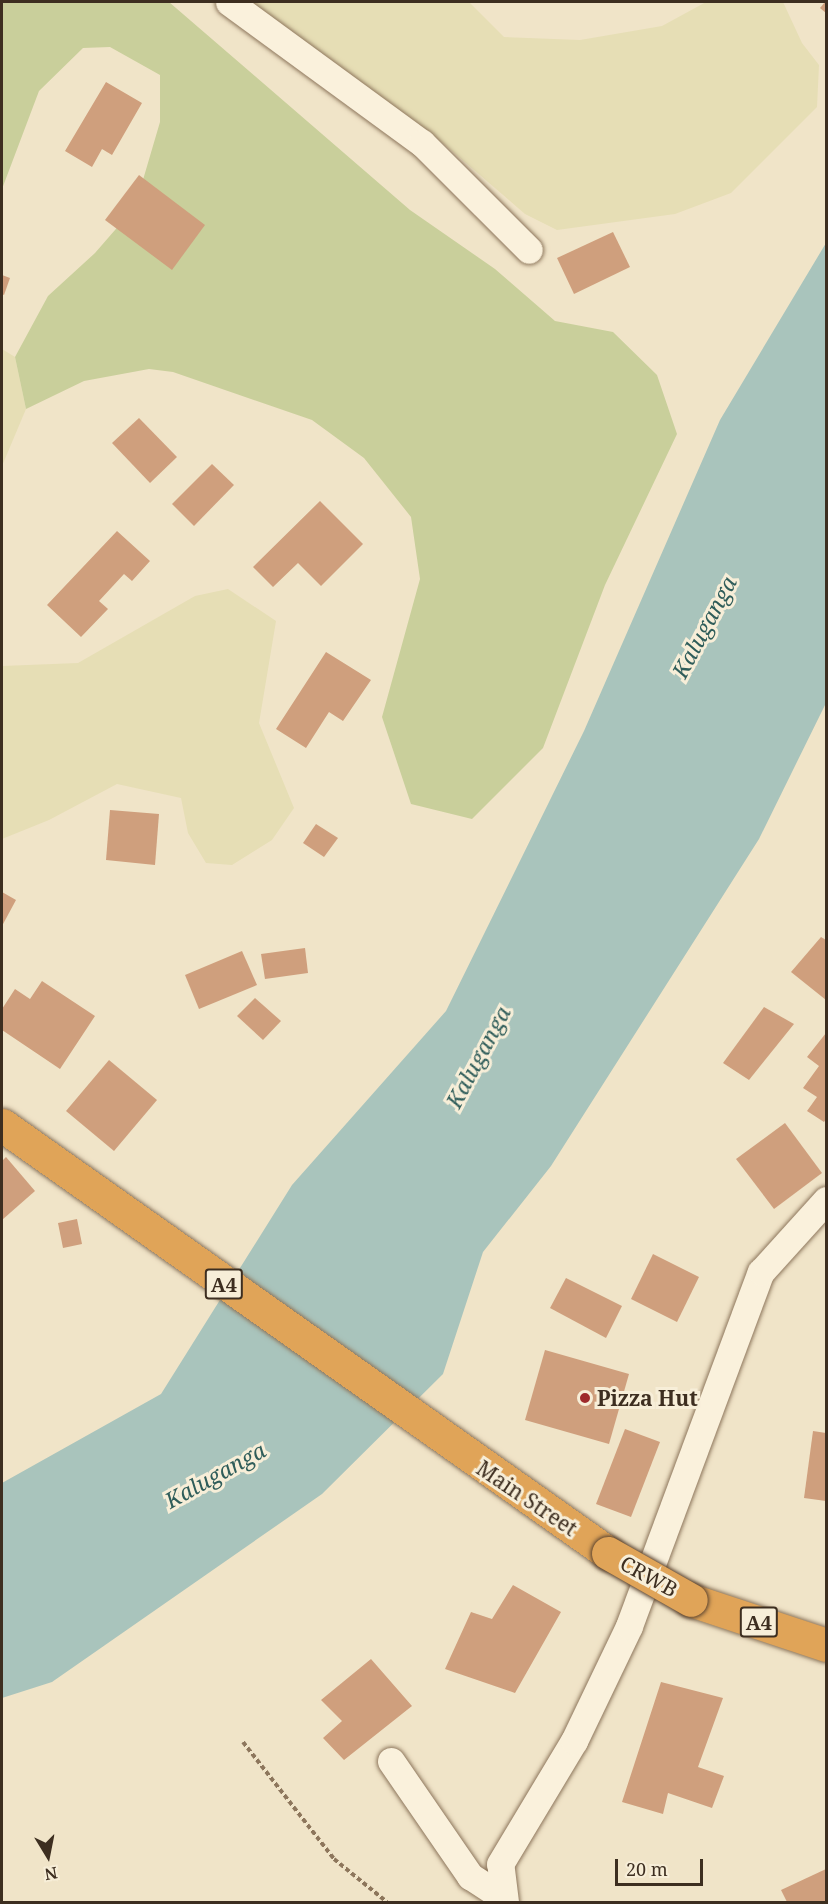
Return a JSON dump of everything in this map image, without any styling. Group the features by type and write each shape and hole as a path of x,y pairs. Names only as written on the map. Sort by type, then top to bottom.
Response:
{"highway":[{"name":"Main Street","path":"2,1125 446,1443 608,1553"},
{"name":"CRWB","path":"608,1553 691,1600 826,1645"}],"street":[{"path":"229,2 422,143 529,250"},
{"path":"503,1899 500,1864 574,1742 628,1626 761,1272 826,1200"},
{"path":"390,1761 470,1876 503,1899"}],"path":[{"path":"243,1742 334,1859 387,1902"}],"shaded area":[{"path":"246,2 469,2 504,37 580,40 662,26 706,2 783,2 802,43 819,65 817,107 731,193 675,214 557,230 525,214 444,144"},
{"path":"2,349 15,357 26,409 2,466"},
{"path":"228,589 276,621 259,723 294,808 272,840 232,865 206,863 188,833 181,798 117,784 49,820 2,839 2,666 78,663 195,596"}],"green space":[{"path":"2,2 169,2 410,210 495,269 555,321 613,332 657,375 677,434 605,585 543,748 472,819 411,804 382,717 420,579 411,517 364,458 312,420 173,372 149,369 84,381 26,409 15,357 48,296 95,253 135,207 160,122 160,75 110,47 83,48 39,91 2,189"}],"water":[{"name":"Kaluganga","path":"826,243 826,703 759,839 551,1166 483,1252 443,1374 322,1494 52,1682 2,1698 2,1483 161,1394 292,1185 446,1011 584,731 720,420"}],"building":[{"path":"826,2 826,13 820,8"},
{"path":"106,82 142,103 112,155 102,149 92,167 65,151"},
{"path":"139,175 205,225 172,270 105,220"},
{"path":"613,232 630,267 574,294 557,258"},
{"path":"2,275 10,278 4,295 2,294"},
{"path":"139,418 177,457 150,483 112,443"},
{"path":"212,464 234,485 194,526 172,504"},
{"path":"320,501 363,544 321,586 298,563 273,587 253,567"},
{"path":"117,531 150,561 132,581 124,574 99,601 108,609 81,637 47,605"},
{"path":"326,652 371,680 343,721 329,712 306,748 276,729"},
{"path":"110,810 159,814 155,865 106,860"},
{"path":"316,824 338,838 324,857 303,843"},
{"path":"2,892 16,900 2,926"},
{"path":"821,937 826,940 826,1000 791,972"},
{"path":"305,948 308,973 265,979 261,954"},
{"path":"242,951 257,985 199,1009 185,975"},
{"path":"42,981 95,1016 60,1069 2,1030 2,1009 15,989 30,999"},
{"path":"255,998 281,1021 263,1040 237,1016"},
{"path":"764,1007 794,1024 749,1080 723,1063"},
{"path":"826,1033 826,1119 824,1122 807,1111 817,1097 803,1088 819,1066 807,1057"},
{"path":"109,1060 157,1100 114,1151 66,1111"},
{"path":"785,1123 822,1173 774,1209 736,1159"},
{"path":"6,1157 35,1191 2,1220 2,1161"},
{"path":"77,1219 82,1244 63,1248 58,1223"},
{"path":"653,1254 699,1277 677,1322 631,1299"},
{"path":"566,1278 622,1306 606,1338 550,1308"},
{"path":"545,1350 629,1374 609,1444 525,1420"},
{"path":"625,1429 660,1442 631,1517 596,1504"},
{"path":"813,1431 826,1433 826,1501 804,1498"},
{"path":"513,1585 561,1612 515,1693 445,1669 471,1612 492,1619"},
{"path":"371,1659 412,1706 344,1760 323,1738 342,1721 321,1700"},
{"path":"661,1682 723,1698 698,1767 724,1776 712,1808 668,1793 663,1814 622,1802"},
{"path":"826,1869 826,1902 787,1902 781,1890"}],"place":[{"name":"Pizza Hut","path":"585,1398"}]}
